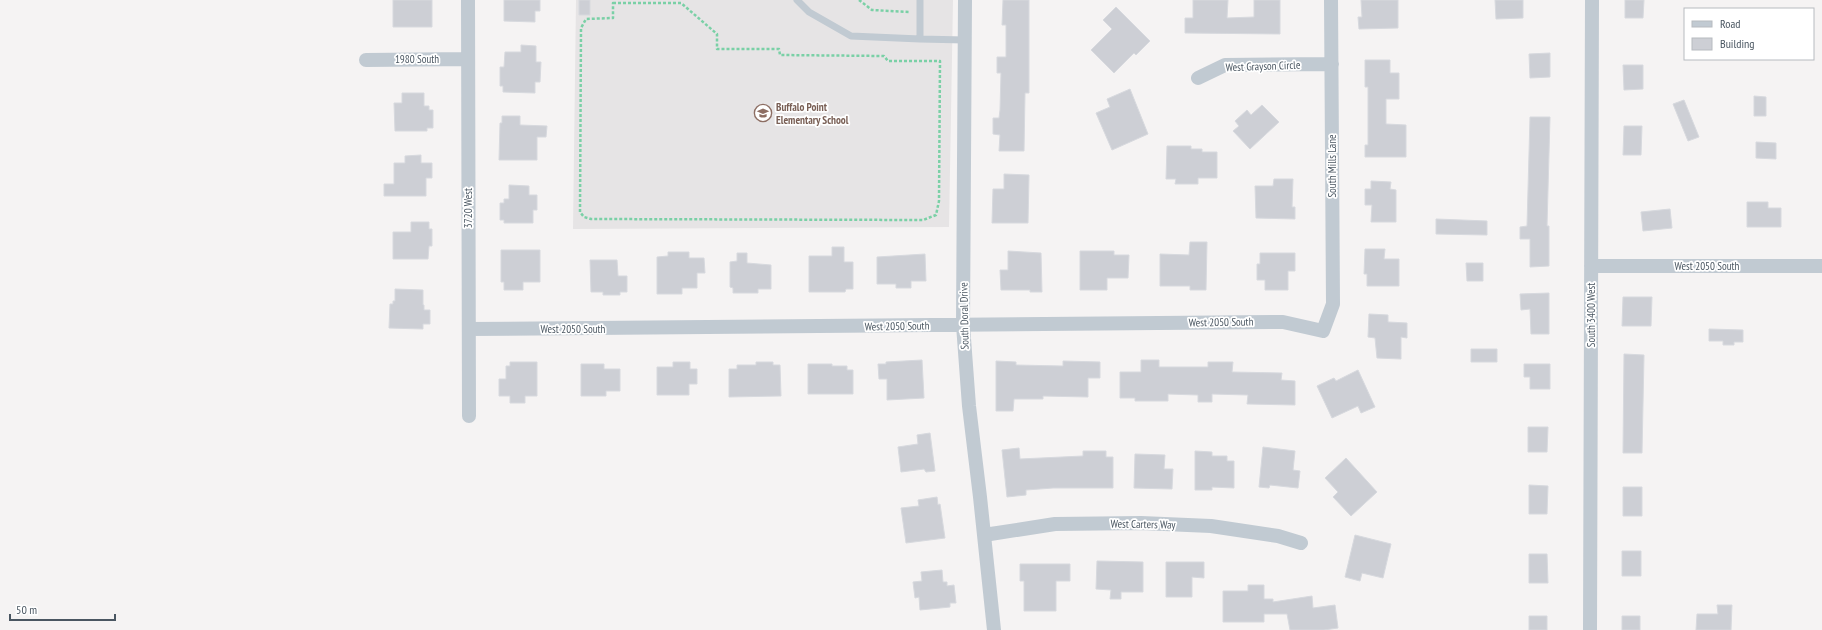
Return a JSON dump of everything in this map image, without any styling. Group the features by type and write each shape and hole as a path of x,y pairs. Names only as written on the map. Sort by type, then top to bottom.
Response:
{"street":[{"name":"3720 West","path":"468,0 469,416"},
{"name":"South Doral Drive","path":"965,0 963,325 968,406 994,630"},
{"name":"South Mills Lane","path":"1323,331 1333,304 1331,0"},
{"name":"South 3400 West","path":"1590,630 1592,0"},
{"name":"1980 South","path":"366,60 468,59"},
{"name":"West Grayson Circle","path":"1198,78 1225,65 1332,64"},
{"name":"West 2050 South","path":"1591,266 1822,266"},
{"name":"West 2050 South","path":"469,329 1283,322 1323,331"},
{"name":"West Carters Way","path":"984,535 1055,524 1141,523 1211,526 1278,536 1301,543"}],"lane":[{"path":"796,0 809,12 851,36 965,40"},
{"path":"920,0 920,39"}],"path":[{"path":"859,0 872,10 909,12"},
{"path":"613,3 681,3 717,34 718,49 779,49 780,55 884,56 888,61 940,62 939,201 936,215 923,220 599,219 584,217 580,212 581,28 586,19 613,18 613,3"}],"shaded area":[{"name":"Buffalo Point Elementary School","path":"576,0 953,0 949,227 573,229"}],"building":[{"path":"393,0 432,0 432,27 393,27"},
{"path":"504,0 540,0 540,11 535,11 535,22 504,21"},
{"path":"579,0 590,0 590,15 579,15"},
{"path":"1003,0 1029,0 1029,93 1025,93 1024,151 999,151 1000,135 993,134 993,118 999,118 1000,110 1001,73 997,73 997,57 1006,57 1006,25 1002,25"},
{"path":"1193,0 1228,0 1227,18 1254,17 1254,0 1280,0 1280,34 1185,33 1185,18 1193,18"},
{"path":"1361,0 1398,0 1398,28 1359,29 1358,17 1362,17"},
{"path":"1495,0 1523,0 1523,18 1496,19"},
{"path":"1625,0 1644,0 1643,18 1625,18"},
{"path":"1116,7 1150,41 1136,55 1134,53 1114,73 1091,50 1112,29 1103,20"},
{"path":"521,45 536,46 536,62 541,62 540,82 535,82 535,93 503,92 503,86 500,86 500,67 504,67 505,52 521,52"},
{"path":"1550,53 1550,77 1530,78 1529,54"},
{"path":"1365,60 1390,60 1390,73 1399,73 1399,99 1386,99 1386,124 1406,125 1406,157 1365,157 1365,145 1368,145 1368,87 1365,87"},
{"path":"1623,65 1643,65 1643,89 1624,90"},
{"path":"1130,89 1148,134 1112,150 1096,113 1110,107 1107,99"},
{"path":"402,93 424,93 424,106 429,106 429,110 433,110 433,128 427,128 427,131 395,131 394,103 402,103"},
{"path":"1754,96 1766,97 1766,116 1754,116"},
{"path":"1684,100 1699,137 1688,141 1673,104"},
{"path":"1262,105 1279,122 1250,149 1233,131 1239,126 1235,121 1247,110 1251,115"},
{"path":"502,116 520,116 520,125 547,126 546,137 537,137 537,160 499,160 500,123 502,123"},
{"path":"1530,117 1550,117 1547,226 1549,226 1549,266 1530,267 1530,239 1520,239 1520,227 1527,226"},
{"path":"1624,126 1642,126 1641,155 1623,155"},
{"path":"1756,142 1776,143 1776,159 1756,158"},
{"path":"1167,146 1191,146 1191,149 1202,149 1202,152 1217,152 1217,178 1198,178 1198,184 1175,184 1176,179 1166,179"},
{"path":"421,155 421,163 432,163 432,178 426,178 426,196 384,196 384,184 394,184 394,163 405,163 405,156"},
{"path":"1004,174 1029,175 1028,223 992,223 993,189 1004,189"},
{"path":"1274,179 1293,179 1292,207 1295,207 1295,219 1256,218 1255,186 1273,186"},
{"path":"1371,181 1391,182 1390,189 1396,190 1396,222 1371,222 1372,205 1365,205 1365,189 1371,189"},
{"path":"509,185 529,186 529,195 537,195 537,210 533,210 533,223 504,223 504,220 500,220 500,203 504,203 504,199 509,199"},
{"path":"1747,202 1768,202 1768,208 1781,208 1781,227 1747,227"},
{"path":"1670,209 1672,228 1643,231 1641,212"},
{"path":"1436,219 1487,221 1487,235 1436,234"},
{"path":"411,222 429,222 429,229 432,229 432,246 429,246 428,259 393,259 393,232 411,232"},
{"path":"1190,242 1207,242 1206,290 1190,290 1190,286 1160,286 1160,254 1189,255"},
{"path":"832,247 844,247 844,262 853,262 853,289 846,289 845,292 809,292 809,256 832,256"},
{"path":"1365,249 1385,249 1384,259 1399,259 1399,286 1367,286 1367,274 1364,274"},
{"path":"501,250 540,250 540,282 523,282 523,290 504,290 504,282 501,282"},
{"path":"1008,251 1041,253 1042,292 1030,292 1030,290 1001,290 1000,270 1008,270"},
{"path":"1080,251 1114,251 1114,255 1129,255 1128,278 1107,278 1107,290 1080,290"},
{"path":"668,252 689,252 689,258 704,258 705,273 697,273 697,288 682,288 682,294 657,294 657,257 668,256"},
{"path":"737,253 747,253 747,263 771,265 771,289 758,289 758,293 733,293 733,288 730,287 730,262 737,261"},
{"path":"1260,253 1295,253 1295,271 1288,271 1288,290 1265,290 1265,280 1257,280 1257,264 1260,264"},
{"path":"925,254 926,281 911,281 911,288 896,288 896,284 877,284 877,257"},
{"path":"590,260 617,260 618,276 627,276 627,292 620,292 620,295 603,295 603,292 591,292"},
{"path":"1466,263 1483,263 1483,281 1467,281"},
{"path":"395,289 423,290 424,310 430,310 430,324 423,324 423,329 389,328 390,304 393,304 393,301 395,301"},
{"path":"1549,293 1549,334 1531,334 1530,309 1521,310 1520,294"},
{"path":"1623,297 1652,297 1651,326 1622,326"},
{"path":"1369,314 1388,315 1388,322 1407,323 1407,338 1401,337 1401,359 1377,358 1375,338 1368,337"},
{"path":"1709,329 1743,330 1743,342 1734,342 1734,345 1723,345 1723,341 1709,341"},
{"path":"1471,349 1497,349 1497,362 1471,362"},
{"path":"1624,354 1644,355 1642,453 1623,453"},
{"path":"922,360 924,398 887,400 887,379 879,379 878,364 886,364 886,362"},
{"path":"1141,360 1159,360 1159,367 1208,367 1208,362 1233,362 1232,372 1282,373 1281,380 1295,381 1295,405 1247,404 1248,395 1212,394 1212,402 1198,402 1198,395 1168,394 1168,401 1135,401 1135,398 1120,398 1120,372 1141,372"},
{"path":"996,361 1016,362 1016,365 1063,366 1063,361 1100,362 1100,378 1088,378 1088,397 1043,396 1043,399 1014,399 1013,411 996,411"},
{"path":"510,362 537,362 537,396 525,396 525,403 510,403 510,396 499,396 499,379 506,379 506,366 510,366"},
{"path":"673,362 690,362 690,369 697,369 697,384 689,384 689,395 657,395 657,367 673,367"},
{"path":"756,362 773,362 773,365 780,365 781,396 729,397 729,369 737,369 737,365 756,365"},
{"path":"581,364 604,364 604,369 620,369 620,391 606,391 606,396 581,396"},
{"path":"808,364 832,364 832,366 847,366 847,370 853,370 853,394 808,394"},
{"path":"1524,364 1550,364 1550,389 1530,389 1530,377 1524,377"},
{"path":"1358,370 1375,407 1361,413 1358,406 1332,418 1317,386 1334,378 1336,381"},
{"path":"1528,427 1548,427 1547,452 1528,452"},
{"path":"930,433 935,471 926,472 924,469 901,472 898,447 918,444 917,435"},
{"path":"1263,447 1295,451 1293,470 1300,471 1298,488 1270,485 1269,488 1259,487"},
{"path":"1019,448 1020,459 1083,456 1083,451 1106,451 1106,457 1113,457 1113,488 1053,488 1026,490 1026,495 1007,497 1002,450"},
{"path":"1195,451 1212,452 1212,456 1227,456 1227,461 1234,461 1234,488 1212,487 1212,490 1195,490"},
{"path":"1135,454 1165,455 1164,469 1173,469 1172,489 1134,488"},
{"path":"1346,458 1377,492 1351,516 1333,497 1338,492 1325,478"},
{"path":"1529,485 1548,486 1547,514 1529,514"},
{"path":"1623,487 1642,487 1642,516 1623,516"},
{"path":"937,497 938,505 940,504 945,538 906,543 901,508 919,506 918,500"},
{"path":"1355,535 1391,544 1383,578 1362,573 1360,581 1345,577"},
{"path":"1622,551 1641,551 1641,576 1622,576"},
{"path":"1529,554 1547,554 1548,583 1529,583"},
{"path":"1097,561 1143,562 1143,592 1121,592 1121,599 1110,599 1111,590 1096,589"},
{"path":"1166,562 1204,562 1204,578 1192,577 1192,597 1166,597"},
{"path":"1020,564 1070,564 1070,581 1056,581 1056,611 1024,611 1024,581 1020,581"},
{"path":"942,570 943,582 947,582 947,586 954,585 956,603 950,603 950,607 920,610 919,597 915,598 913,582 922,581 921,572"},
{"path":"1248,585 1264,585 1264,599 1273,599 1273,602 1312,596 1313,608 1335,605 1338,628 1324,630 1290,630 1287,614 1264,614 1264,622 1223,622 1223,591 1248,591"},
{"path":"1717,605 1732,605 1731,630 1696,630 1697,614 1718,614"},
{"path":"1529,616 1547,616 1547,630 1529,630"},
{"path":"1622,616 1640,616 1640,630 1622,630"}],"place":[{"name":"Buffalo Point Elementary School","path":"763,113"}]}
